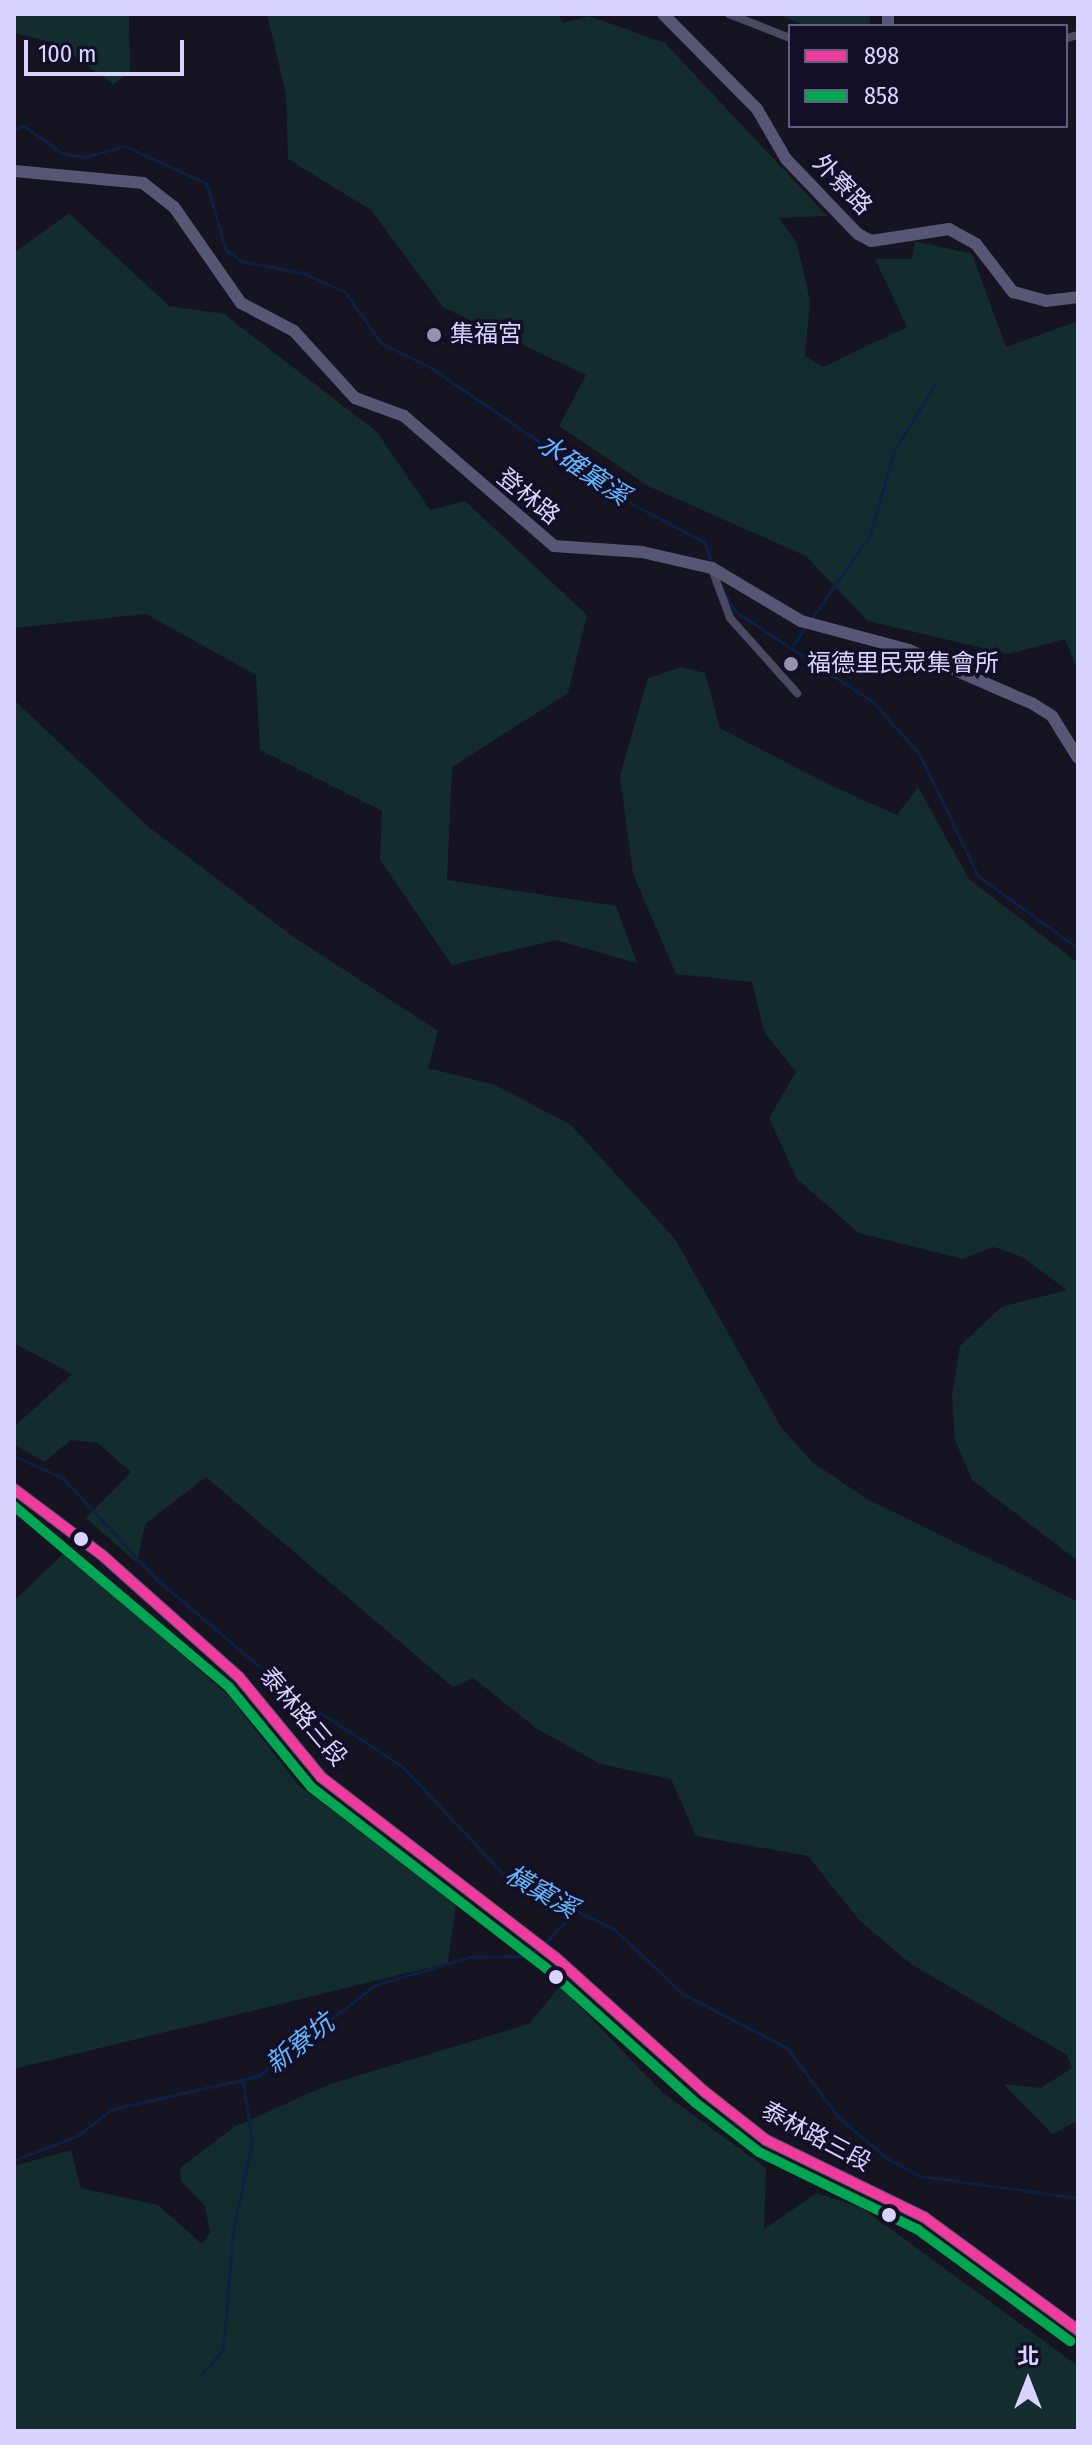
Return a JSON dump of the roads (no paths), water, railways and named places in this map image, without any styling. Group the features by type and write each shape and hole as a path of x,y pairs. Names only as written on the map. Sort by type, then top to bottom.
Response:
{"street":[{"name":"外寮路","path":"663,14 757,109 786,159 858,234 871,241 949,229 976,244 1013,292 1046,301 1078,297"},
{"path":"729,14 788,37"},
{"name":"登林路","path":"14,171 143,183 168,201 241,303 294,331 355,398 404,416 554,546 642,552 717,570 801,621 909,650 1033,704 1052,716 1078,758"},
{"path":"717,570 730,618 797,693"},
{"name":"泰林路三段","path":"14,1489 102,1555 239,1677 321,1777 553,1955 766,2140 924,2217 1078,2330"}],"waterway":[{"name":"水確窠溪","path":"14,129 24,126 62,153 84,157 125,146 206,183 226,250 241,261 303,273 345,292 381,343 430,367 621,498 704,542 713,565"},
{"path":"811,619 870,535 894,451 935,384"},
{"name":"水確窠溪","path":"725,594 736,612 873,702 920,755 978,876 1078,948"},
{"path":"793,645 807,625"},
{"name":"橫窠溪","path":"14,1456 63,1478 155,1578 292,1694 403,1767 506,1877 614,1929 683,1994 787,2048 839,2118 888,2159 920,2176 1078,2198"},
{"name":"新寮坑","path":"544,1944 574,1913"},
{"name":"新寮坑","path":"14,2160 77,2136 112,2109 258,2076 375,1985 470,1957 529,1956 538,1948"},
{"path":"201,2375 223,2350 233,2231 252,2142 243,2083"}],"place":[{"name":"集福宮","path":"434,335"},
{"name":"福德里民眾集會所","path":"791,664"}]}
